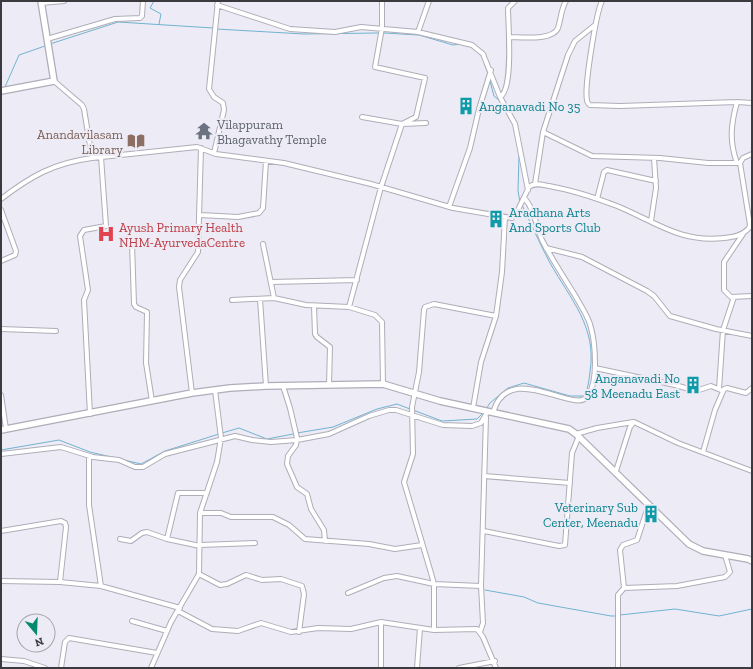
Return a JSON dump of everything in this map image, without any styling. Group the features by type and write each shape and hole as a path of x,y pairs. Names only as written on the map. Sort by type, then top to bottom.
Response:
{"street":[{"path":"64,1 41,2 48,48 54,81 82,105 84,109 92,158"},
{"path":"47,40 111,20 140,18 143,1"},
{"path":"349,307 381,187 402,124 416,117 425,78 375,67 382,28 382,1"},
{"path":"418,32 429,1"},
{"path":"500,97 505,93 507,88 509,37 508,8 515,1"},
{"path":"509,37 544,37 553,34 557,29 566,1"},
{"path":"602,1 596,24 586,98 590,105 620,106 737,102 752,103"},
{"path":"214,153 224,107 222,102 214,97 210,89 213,35 218,3 290,29 329,32 362,27 382,28 418,32 472,45 483,54 491,70 500,97 515,124 528,190"},
{"path":"535,184 543,132 570,48 575,41 596,24"},
{"path":"449,207 470,148 479,109 491,70"},
{"path":"1,91 54,81"},
{"path":"1,199 28,179 44,170 71,161 201,148 214,153 284,163 381,187 449,207 512,218 516,214 530,186 535,184 570,191 597,200 651,221 680,235 701,240 734,237 748,230 750,225 739,163 733,151 731,133 737,102"},
{"path":"362,117 402,124 426,123"},
{"path":"543,132 592,156 654,158 708,163 739,163"},
{"path":"192,393 179,288 180,280 198,252 201,148"},
{"path":"739,163 743,158 752,154"},
{"path":"90,414 84,300 88,290 80,236 84,230 106,226 101,157"},
{"path":"651,221 656,198 654,158"},
{"path":"200,215 226,217 250,216 259,213 263,208 266,161"},
{"path":"597,200 604,172 607,170 656,181"},
{"path":"1,454 62,447 89,456 120,460 135,467 143,468 165,454 220,439 235,436 271,442 329,434 382,411 396,410 443,425 472,426 481,423 487,412 505,395 521,388 568,399 585,399 594,378 595,368 595,343 588,317 546,248 532,211 524,199"},
{"path":"1,210 16,251 15,255 1,261"},
{"path":"473,408 481,362 496,316 502,272 505,216"},
{"path":"743,233 724,262 724,290 728,296 752,296"},
{"path":"132,243 134,304 136,307 147,312 146,363 152,401"},
{"path":"263,244 274,298"},
{"path":"546,248 582,258 652,293 670,316 752,336"},
{"path":"271,282 357,280"},
{"path":"703,452 721,390 723,330 734,297"},
{"path":"232,300 274,298 314,306 349,307 375,315 382,322 383,384"},
{"path":"260,299 266,386"},
{"path":"434,630 434,584 404,482 413,454 412,407 419,372 420,339 425,307 434,304 496,316"},
{"path":"314,306 315,334 330,347 330,385"},
{"path":"1,329 56,331"},
{"path":"595,368 696,391 709,386 721,390 726,388 746,393 752,388"},
{"path":"1,395 4,429 90,414 192,393 215,390 266,386 383,384 487,412 563,427 578,435 689,544 703,551 748,559 752,562"},
{"path":"283,386 297,439 296,445 288,456 287,464 297,487 307,494 311,509 324,530 325,541"},
{"path":"151,668 167,631 199,574 200,513 217,462 220,439 215,390"},
{"path":"480,632 483,623 481,586 487,412"},
{"path":"578,435 597,428 632,422 703,452 752,470"},
{"path":"616,472 632,422"},
{"path":"484,531 564,546 567,538 572,453 578,435"},
{"path":"89,456 89,505 101,586"},
{"path":"484,476 570,483"},
{"path":"167,539 178,493 207,493"},
{"path":"618,668 618,595 624,588 620,550 623,545 633,543 638,539 649,504"},
{"path":"200,513 221,513 231,516 245,517 273,517 289,525 305,539 369,544 395,549 422,546"},
{"path":"1,531 60,521 65,523 66,527 60,582"},
{"path":"120,539 131,541 144,532 167,539 200,545 255,543"},
{"path":"624,588 677,586 726,577 730,572 725,555"},
{"path":"199,574 220,585 227,584 246,575 262,580 281,579 302,586 304,594 299,632"},
{"path":"348,593 384,578 397,576 434,584 481,586"},
{"path":"1,581 60,582 101,586 179,610 212,629 241,631 261,623 287,631 299,632 318,628 351,629 381,622 434,630 476,629 480,632 495,661 496,668"},
{"path":"132,621 167,631"},
{"path":"381,622 381,668"},
{"path":"417,668 420,628"},
{"path":"61,668 65,642 69,638 157,652"},
{"path":"1,659 24,661 45,668"},
{"path":"459,668 495,661"}],"waterway":[{"path":"154,1 150,8 161,14 159,24"},
{"path":"50,44 118,22 213,28"},
{"path":"216,29 304,34 378,33"},
{"path":"384,33 419,35 453,45 461,44"},
{"path":"5,87 19,55 45,46"},
{"path":"485,65 488,74"},
{"path":"490,81 494,96 501,102"},
{"path":"519,156 518,191 520,202"},
{"path":"486,409 490,403 508,388 524,383 570,396 585,396 588,384 591,356 590,341 586,327 574,302 550,263 522,205"},
{"path":"297,433 333,427 377,409 397,404 410,409"},
{"path":"413,410 442,421 477,419 483,413"},
{"path":"222,433 239,428 267,439 293,434"},
{"path":"1,450 59,440 90,452 141,464 165,451 219,434"},
{"path":"485,590 524,597 538,603 617,616"},
{"path":"620,615 675,609 719,616 752,609"}],"place":[{"name":"Anganavadi No 35","path":"466,106"},
{"name":"Vilappuram Bhagavathy Temple","path":"204,131"},
{"name":"Anandavilasam Library","path":"136,141"},
{"name":"Aradhana Arts And Sports Club","path":"496,219"},
{"name":"Ayush Primary Health NHM-AyurvedaCentre","path":"106,234"},
{"name":"Anganavadi No 58 Meenadu East","path":"693,385"},
{"name":"Veterinary Sub Center, Meenadu","path":"651,514"}]}
